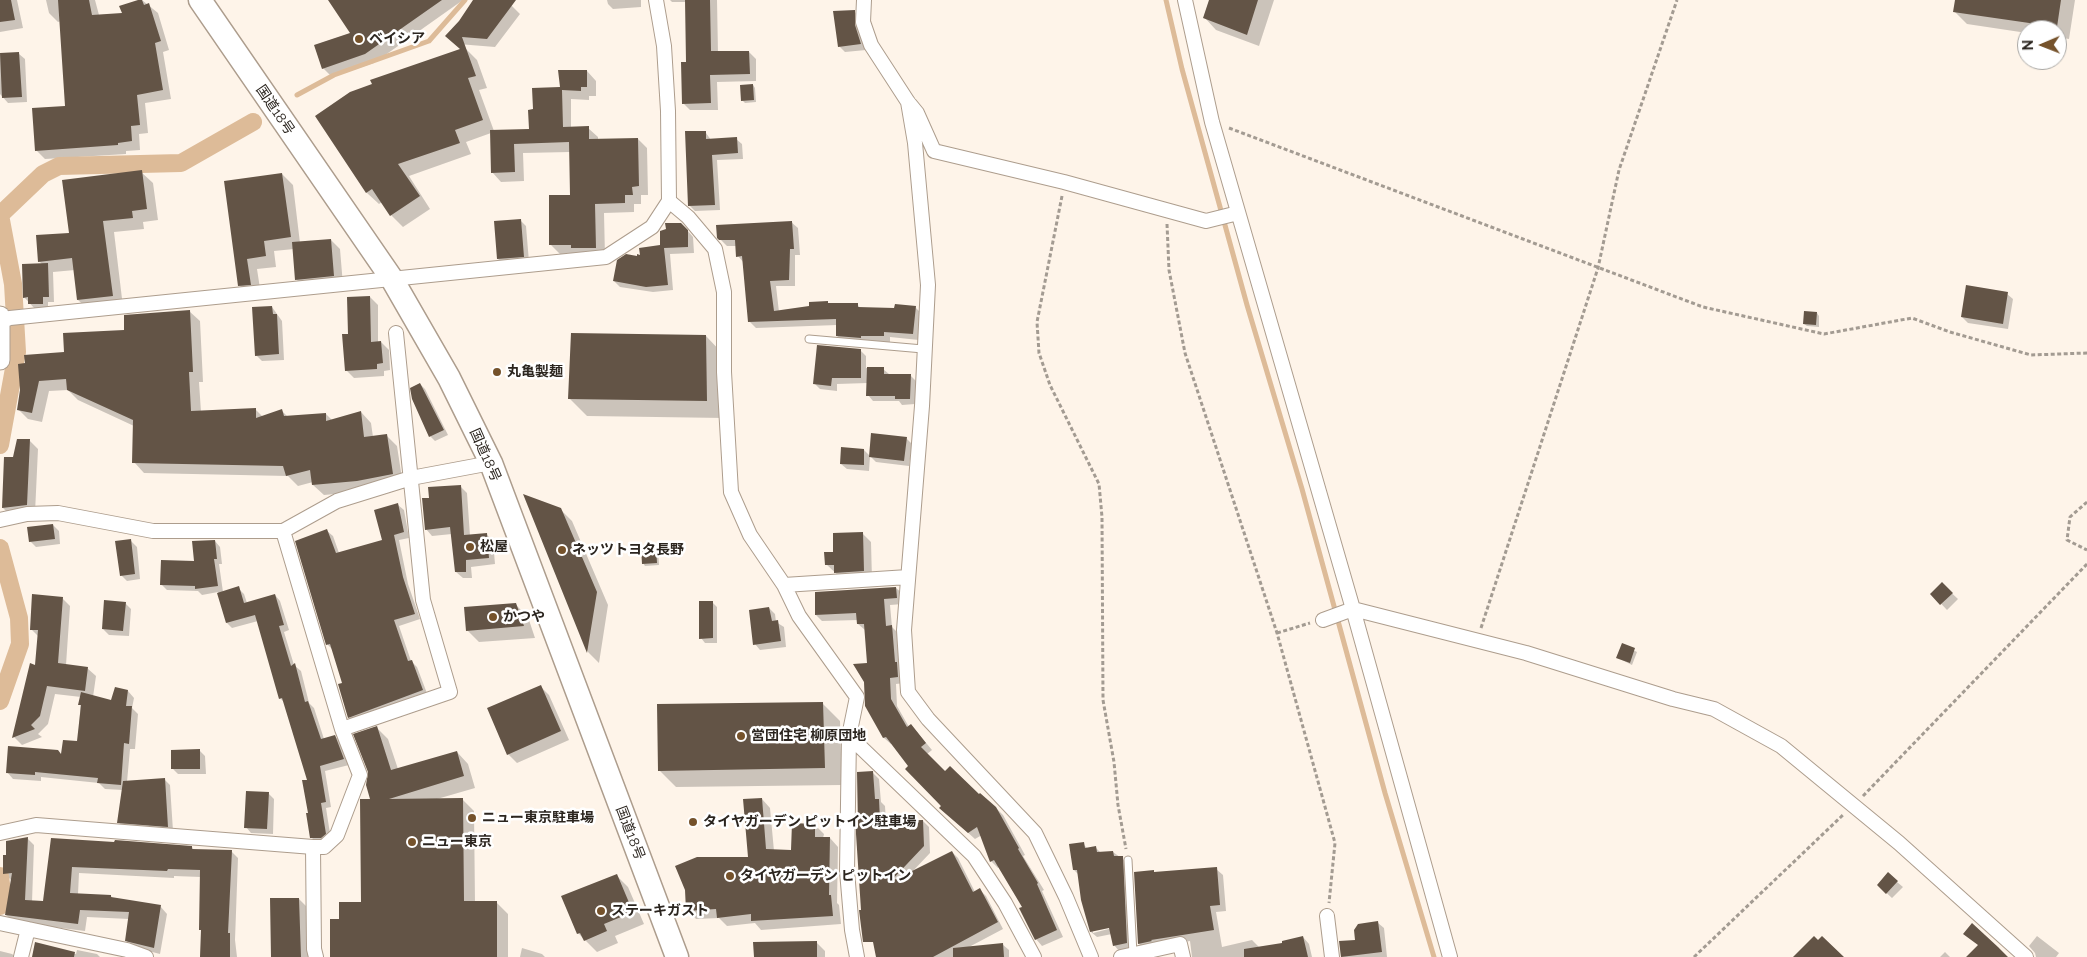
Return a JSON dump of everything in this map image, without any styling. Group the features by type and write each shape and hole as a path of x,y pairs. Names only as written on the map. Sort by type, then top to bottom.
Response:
{"highway":[{"name":"国道18号","path":"200,0 392,280 449,378 491,463 677,957"}],"main road":[{"path":"0,360 4,318"}],"street":[{"path":"4,318 606,258 652,227 669,201 668,102 664,46 656,0"},
{"path":"864,0 863,22 871,45 917,113 934,152 1064,182 1206,221 1234,214"},
{"path":"1185,0 1234,214 1450,957"},
{"path":"908,102 915,143 928,285 923,349 922,406 904,630 908,692 928,719 1035,833 1092,957"},
{"path":"669,201 688,217 715,249 724,292 724,372 731,492 750,535 784,585 799,616 857,697 849,736 847,871 852,930 857,957"},
{"path":"342,728 450,692 423,600 396,333"},
{"path":"0,520 27,514 58,513 153,531 283,531 337,501 411,478 491,463"},
{"path":"1,833 36,825 313,847 324,846 338,835 360,775 342,728 283,531"},
{"path":"784,585 908,577"},
{"path":"1323,620 1349,611 1477,640 1673,699 1714,709 1781,746 1898,843 2026,957"},
{"path":"849,736 974,856 1005,903 1034,957"},
{"path":"313,847 314,950 316,957"},
{"path":"1327,916 1332,957"},
{"path":"3,924 127,950 146,957"},
{"path":"21,957 28,929"},
{"path":"1127,956 1180,944 1183,957"}],"lane":[{"path":"809,339 923,349"},
{"path":"1127,956 1128,860"}],"path":[{"path":"1477,640 1598,268 1619,170 1677,0"},
{"path":"1212,122 1703,307 1824,334 1912,318 1950,332 2031,355 2087,353"},
{"path":"1064,182 1037,322 1039,353 1050,385 1099,484 1102,517 1103,700 1128,860"},
{"path":"1167,210 1168,270 1186,353 1277,633 1335,843 1327,916"},
{"path":"2087,502 2070,516 2067,540 2087,550"},
{"path":"1694,957 1853,806 2087,564"},
{"path":"1277,633 1323,620"}],"building":[{"path":"0,0 11,0 15,20 0,22"},
{"path":"58,0 89,0 92,15 122,13 119,6 138,0 142,0 144,5 149,3 161,41 155,43 163,90 137,95 140,125 131,126 132,141 118,143 118,145 35,151 32,108 65,106"},
{"name":"ベイシア","path":"328,0 442,0 365,54 322,69 314,45 350,33"},
{"path":"473,0 516,0 487,39 462,37 476,76 468,78 483,120 455,130 460,143 398,164 420,196 390,216 372,189 366,193 315,116 350,92 372,84 370,80 460,49 445,36 459,21"},
{"path":"685,0 710,0 711,51 749,51 750,74 710,75 711,103 682,104 681,62 686,62"},
{"path":"1209,0 1258,0 1247,35 1203,18"},
{"path":"1955,0 2061,0 2058,20 2017,21 1953,12"},
{"path":"855,10 855,25 861,44 838,47 833,11"},
{"path":"19,52 22,97 2,98 0,53"},
{"path":"558,70 587,70 587,87 581,87 581,91 562,90 563,127 589,126 589,139 638,138 639,186 632,187 633,195 625,195 625,203 595,204 596,248 571,248 571,245 549,245 549,195 570,195 569,142 514,144 515,172 491,173 490,130 529,129 528,110 533,109 532,88 560,87"},
{"path":"753,84 754,100 741,101 740,85"},
{"path":"685,131 706,131 706,139 737,137 738,153 712,155 715,205 688,206"},
{"path":"142,170 147,209 132,211 133,218 103,221 113,296 77,300 72,258 38,262 36,235 69,233 62,180"},
{"path":"282,173 291,237 264,241 266,256 247,259 251,285 238,286 224,181"},
{"path":"521,219 524,257 497,259 494,221"},
{"path":"792,221 794,249 790,249 789,280 770,281 774,311 809,306 809,302 828,301 828,303 858,303 858,307 894,308 895,304 916,306 913,334 884,332 884,336 861,336 861,338 836,336 836,319 748,322 742,256 736,257 735,240 719,240 717,238 716,225"},
{"path":"665,223 681,223 688,230 688,247 664,248 668,285 646,287 613,281 617,260 626,254 640,255 639,248 660,245 660,231 666,229"},
{"path":"331,239 334,276 295,280 292,242"},
{"path":"48,263 49,297 43,297 43,304 28,304 28,297 23,298 22,264"},
{"path":"1966,285 2008,292 2003,324 1961,317"},
{"path":"370,296 371,342 381,341 383,363 377,364 377,369 345,371 342,334 348,334 347,297"},
{"path":"272,306 273,314 277,314 279,354 255,356 252,307"},
{"path":"190,310 193,372 189,372 191,411 256,408 256,418 282,409 284,416 326,413 326,421 361,411 364,437 387,434 393,474 357,481 312,485 310,470 286,476 283,466 132,463 133,420 67,390 66,379 39,381 32,413 17,410 20,390 18,364 25,363 24,355 64,352 63,333 124,330 124,315"},
{"path":"1804,311 1817,312 1816,325 1803,324"},
{"path":"571,333 706,335 707,401 568,399"},
{"path":"817,345 861,349 861,378 832,378 831,386 813,384"},
{"path":"867,367 884,367 884,374 911,374 910,399 895,399 895,396 866,396"},
{"path":"420,383 444,430 429,437 412,399 410,388"},
{"path":"871,433 907,437 904,461 869,457"},
{"path":"17,439 30,439 27,505 2,508 4,457 13,457"},
{"path":"841,447 864,449 864,465 840,464"},
{"path":"461,485 464,535 487,533 489,558 466,560 466,572 455,572 450,527 425,530 422,498 429,498 428,487"},
{"name":"ネッツトヨタ長野","path":"523,494 561,508 597,592 587,653"},
{"path":"398,503 404,532 394,535 403,577 415,614 394,620 408,661 412,660 423,690 348,718 338,684 342,683 330,644 326,645 295,541 327,529 336,553 382,540 374,510"},
{"path":"53,524 55,539 29,542 27,527"},
{"path":"863,532 864,571 834,573 834,565 825,565 824,552 833,552 833,533"},
{"path":"131,539 135,574 120,576 115,541"},
{"path":"215,540 217,559 214,559 218,586 195,589 195,586 160,585 161,560 194,561 192,541"},
{"path":"656,546 657,563 642,564 641,547"},
{"path":"1942,582 1953,593 1940,605 1930,594"},
{"path":"239,586 244,603 275,594 284,625 279,626 291,666 295,663 305,702 308,701 321,739 335,735 344,759 320,766 326,802 321,803 326,834 321,838 310,838 302,780 307,780 282,698 279,699 255,615 226,623 217,593"},
{"path":"896,587 897,598 884,599 886,626 892,625 895,662 897,662 898,677 890,678 891,699 907,727 911,724 926,743 921,747 945,771 950,766 979,794 996,807 1038,883 1057,930 1035,940 1019,908 1022,907 994,860 990,862 977,827 968,833 939,808 941,806 905,769 908,766 886,737 883,738 865,706 864,682 853,664 867,663 864,624 857,624 856,613 815,615 815,592"},
{"path":"32,594 63,597 58,663 88,667 85,691 47,686 40,716 31,725 35,729 12,738 30,663 35,665 38,630 30,630"},
{"path":"104,600 126,602 123,631 102,629"},
{"path":"699,601 713,601 713,638 699,639"},
{"name":"かつや","path":"516,603 524,626 466,631 464,607"},
{"path":"769,607 772,621 778,620 781,641 753,645 749,610"},
{"path":"1622,643 1635,648 1630,663 1616,658"},
{"path":"541,685 561,731 507,755 487,708"},
{"path":"115,687 128,690 126,706 132,706 129,744 124,743 121,785 97,783 98,778 35,772 35,775 6,773 8,746 58,750 61,754 63,740 77,741 81,705 78,705 81,692 111,700"},
{"name":"営団住宅 柳原団地","path":"823,702 825,768 658,771 657,704"},
{"path":"377,726 391,770 457,751 464,776 389,799 463,798 464,901 497,901 497,957 330,957 330,919 339,919 339,902 361,902 360,799 370,799 366,785 368,772 353,734"},
{"path":"200,749 200,769 171,769 171,750"},
{"path":"873,771 875,799 879,799 880,821 923,820 924,846 890,882 952,851 973,892 980,888 998,922 933,957 876,957 873,942 863,942 859,910 861,910 856,834 856,827 858,827 857,772"},
{"path":"165,778 168,827 117,823 123,781"},
{"path":"246,791 269,792 267,829 244,828"},
{"path":"762,798 766,849 791,850 792,823 815,824 815,837 830,837 829,895 831,895 833,916 751,921 751,914 717,918 716,909 686,911 685,890 675,866 697,857 748,857 743,799"},
{"path":"28,837 25,900 43,901 51,838 114,842 115,840 192,846 192,849 232,850 228,933 230,933 230,957 200,957 200,870 168,869 167,871 72,867 70,893 111,895 111,897 161,905 154,948 125,941 129,912 80,910 78,924 5,915 12,873 3,874 3,855 6,855 6,841"},
{"path":"1084,842 1085,848 1096,846 1097,852 1113,851 1114,856 1123,856 1127,943 1113,946 1109,928 1090,932 1081,900 1077,870 1073,870 1069,844"},
{"path":"1217,867 1220,905 1210,906 1214,930 1151,940 1138,944 1134,872"},
{"path":"1888,872 1898,881 1886,894 1877,885"},
{"path":"617,874 633,912 604,924 607,931 584,941 580,933 577,934 561,896"},
{"path":"270,898 299,898 301,957 271,957"},
{"path":"1378,921 1382,952 1341,957 1339,941 1355,940 1354,930 1358,924"},
{"path":"1972,923 2008,957 1966,957 1978,945 1963,934"},
{"path":"1303,936 1308,957 1244,957 1244,949 1282,943 1282,941"},
{"path":"1814,936 1818,940 1822,936 1844,957 1793,957"},
{"path":"817,941 817,957 754,957 753,942"},
{"path":"35,942 75,952 74,957 32,957"},
{"path":"1003,943 1004,957 953,957 953,948"}],"waterway":[{"path":"297,95 334,75 429,41 465,0"},
{"path":"1166,0 1182,69 1247,305 1302,489 1385,793 1434,957"},
{"path":"0,215 43,174 59,166 181,163 253,122"},
{"path":"0,215 13,284 17,352 0,445"},
{"path":"0,548 19,618 20,644 0,701"},
{"path":"0,876 2,892 0,906"}],"place":[{"name":"ベイシア","path":"359,39"},
{"name":"丸亀製麺","path":"497,372"},
{"name":"松屋","path":"470,547"},
{"name":"ネッツトヨタ長野","path":"562,550"},
{"name":"かつや","path":"493,617"},
{"name":"営団住宅 柳原団地","path":"741,736"},
{"name":"ニュー東京駐車場","path":"472,818"},
{"name":"タイヤガーデン ピットイン駐車場","path":"693,822"},
{"name":"ニュー東京","path":"412,842"},
{"name":"タイヤガーデン ピットイン","path":"730,876"},
{"name":"ステーキガスト","path":"601,911"}]}
